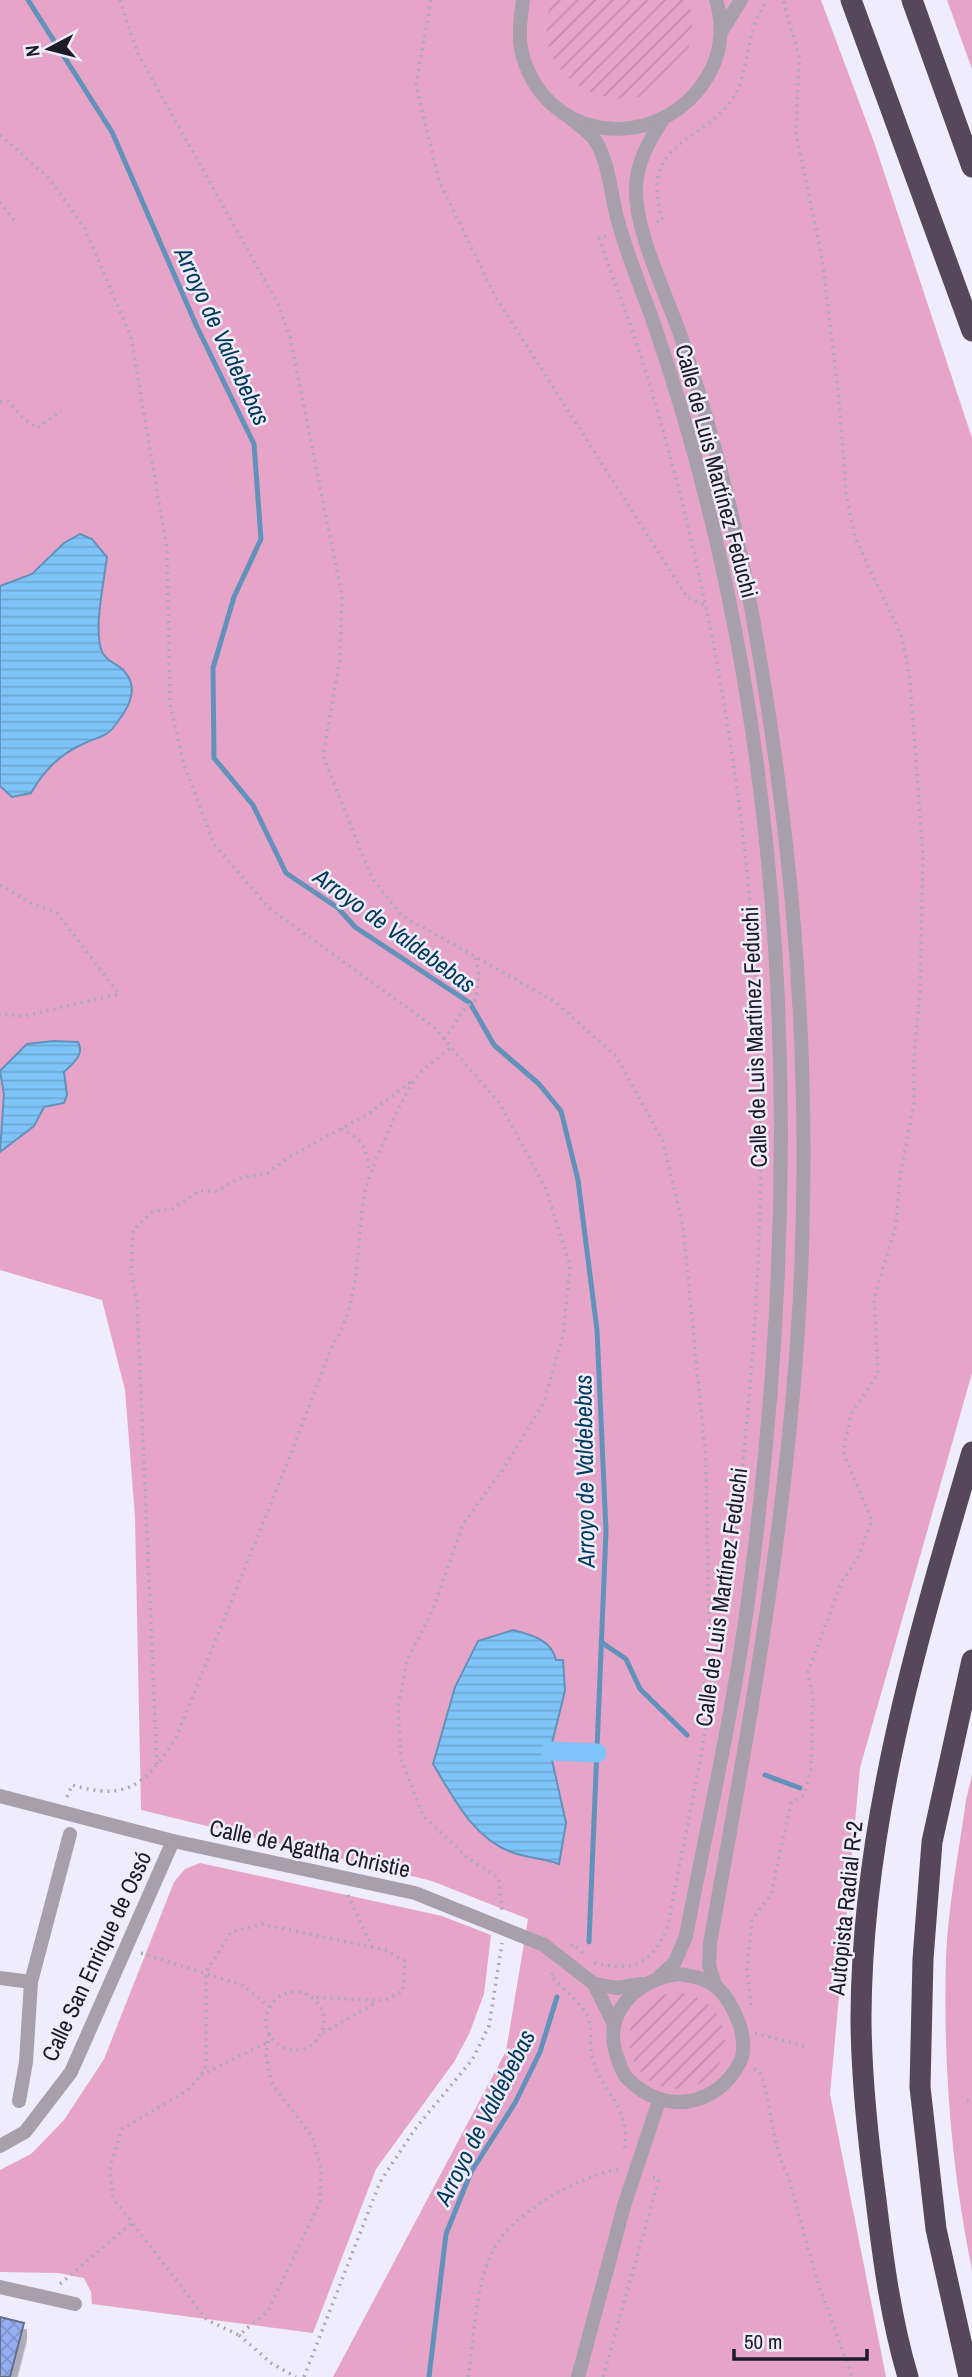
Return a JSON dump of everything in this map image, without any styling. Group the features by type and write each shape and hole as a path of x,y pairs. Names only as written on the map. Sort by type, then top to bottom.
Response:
{"highway":[{"path":"851,0 972,331"},
{"path":"912,0 972,167"},
{"name":"Autopista Radial R-2","path":"908,2377 883,2260 867,2129 861,2017 865,1937 873,1856 897,1729 929,1598 972,1452"},
{"path":"969,2377 936,2229 920,2087 923,1959 932,1842 972,1660"}],"street":[{"name":"Calle de Luis Martínez Feduchi","path":"523,0 519,30 525,63 542,93 596,142 618,223 663,352 723,574 746,697 777,951 782,1207 776,1336 755,1548 731,1703 686,1936 675,1962 660,1976"},
{"path":"567,115 597,128 630,130 662,121 686,106 704,85 716,60 721,32 716,0"},
{"path":"721,32 741,0"},
{"name":"Calle de Luis Martínez Feduchi","path":"662,121 645,147 635,186 639,217 684,346 744,569 767,693 786,826 798,950 803,1093 802,1234 785,1469 771,1592 710,1943 709,1965 715,1985"},
{"name":"Calle de Agatha Christie","path":"0,1796 173,1841 415,1893 544,1945 594,1984 614,2024"},
{"name":"Calle San Enrique de Ossó","path":"19,2101 26,2062 31,1982 70,1834"},
{"name":"Calle San Enrique de Ossó","path":"0,2146 25,2132 71,2072 173,1841"},
{"path":"594,1984 617,1988 643,1983 660,1976 696,1976 715,1985 730,1999 743,2033 742,2058 720,2088 695,2102 659,2101 647,2096 624,2076 614,2049 614,2024 623,2003 643,1983"},
{"path":"0,1978 31,1982"},
{"path":"578,2377 624,2206 659,2101"},
{"path":"0,2287 75,2304"}],"path":[{"path":"120,0 137,52 278,304 290,337 342,596 340,658 323,755 372,878 401,915 554,1001 616,1056 663,1141 682,1227 706,1461 709,1638 704,1698"},
{"path":"431,0 416,85 439,181 495,296 687,597 706,606"},
{"path":"663,220 656,183 666,158 718,117 733,98 746,69 762,3 768,0"},
{"path":"751,2006 747,1968 752,1919 771,1895 791,1803 804,1795 811,1769 813,1697 808,1672 842,1581 858,1557 872,1521 843,1452 851,1414 878,1374 873,1298 897,1225 900,1176 914,1102 923,855 910,681 902,637 855,538 846,494 839,398 822,258 796,133 799,56 783,0"},
{"path":"0,135 49,178 85,229 131,337 167,550 170,704 183,762 214,844 269,908 434,1027 500,1104 540,1177 570,1266 562,1335 544,1402 502,1471 463,1524 432,1612 407,1660 398,1706 401,1759 423,1816 469,1859 499,1878 504,1931 489,2025 472,2060 415,2129 380,2182 323,2336 304,2377"},
{"path":"0,202 14,220"},
{"path":"593,1963 620,1969 636,1965 660,1945 667,1924 711,1699 727,1586 752,1347 759,1206 754,953 742,831 706,606 642,359 599,239 609,236 606,227"},
{"path":"0,402 8,401 24,419 37,428 61,411"},
{"path":"0,885 31,903 58,913 119,994 24,1016 0,1014"},
{"path":"444,1039 454,1027 460,1011 476,999 479,974 475,957"},
{"path":"157,1766 137,1303 131,1272 133,1230 152,1212 172,1209 199,1191 216,1191 240,1178 268,1173 289,1157 370,1113 416,1078 451,1046"},
{"path":"369,1176 416,1078"},
{"path":"63,1812 72,1785 91,1791 134,1788 157,1766 176,1738 332,1346 342,1330 358,1260 369,1176 368,1153 357,1136 341,1129"},
{"path":"679,1895 715,1713"},
{"path":"340,1877 372,1947"},
{"path":"269,2035 282,2048 291,2050 309,2046 320,2035 379,2001 403,1991 405,1961 385,1950 262,1924 231,1932 205,1972 206,2064 201,2075 188,2090 122,2129 110,2167 113,2197 207,2320 239,2334 271,2363 296,2377"},
{"path":"567,1952 573,1944 583,1953"},
{"path":"127,1950 242,1985 270,2007"},
{"path":"558,1966 551,1976 587,2013 591,2054 598,2073 618,2104 626,2124 622,2157"},
{"path":"239,2334 268,2311 320,2202 321,2168 312,2136 272,2084 266,2056 269,2035 266,2016 270,2007 284,1994 294,1992 312,1997 379,2001"},
{"path":"312,1997 323,2013 320,2035"},
{"path":"743,2033 758,2033 806,2047"},
{"path":"201,2075 268,2042"},
{"path":"742,2058 760,2072 780,2161 788,2176 817,2280 852,2377"},
{"path":"468,2377 485,2274 491,2254 509,2229 557,2192 596,2173 622,2167"},
{"path":"603,2377 659,2179 648,2176"},
{"path":"45,2297 133,2222"}],"shaded area":[{"path":"0,0 821,0 874,142 972,438 972,1373 860,1768 830,2094 886,2377 333,2377 506,2051 528,1919 432,1881 141,1810 135,1517 125,1390 102,1300 0,1270"},
{"path":"552,0 687,0 691,15 691,37 677,73 655,91 628,98 600,95 575,83 556,62 547,34"},
{"path":"947,0 972,0 972,69"},
{"path":"972,1775 972,2270 950,2115 945,1997 949,1919"},
{"path":"200,1863 442,1916 491,1935 484,1994 469,2034 454,2062 376,2169 313,2333 92,2304 91,2292 84,2278 58,2273 0,2272 0,2170 31,2154 64,2120 104,2059 174,1882 185,1869"},
{"path":"668,1993 686,1993 704,2001 717,2014 725,2032 722,2060 704,2081 686,2089 668,2089 650,2081 637,2068 629,2050 629,2032 637,2014 650,2001"}],"water":[{"path":"80,534 92,539 107,557 99,616 99,639 105,656 129,678 132,686 130,701 110,731 60,758 41,777 31,793 12,797 0,786 0,586 32,574 64,543"},
{"path":"78,1042 80,1047 77,1058 64,1072 67,1095 64,1103 44,1107 34,1126 0,1152 4,1094 0,1071 27,1044"},
{"path":"513,1630 539,1639 550,1647 556,1660 563,1660 565,1691 550,1751 566,1823 559,1864 511,1852 485,1837 465,1815 433,1764 455,1687 478,1641"}],"building":[{"path":"0,2317 24,2323 10,2377 0,2377"}],"waterway":[{"name":"Arroyo de Valdebebas","path":"28,0 112,132 197,327 254,444 261,539 234,597 213,668 214,758 253,805 286,873 338,908 355,927 470,1003 494,1045 539,1084 561,1111 578,1180 597,1330 606,1531 589,1942"},
{"path":"601,1642 626,1659 640,1689 687,1735"},
{"path":"550,1751 597,1753"},
{"path":"765,1775 800,1788"},
{"name":"Arroyo de Valdebebas","path":"429,2377 446,2234 471,2172 515,2103 540,2052 557,1997"}]}
